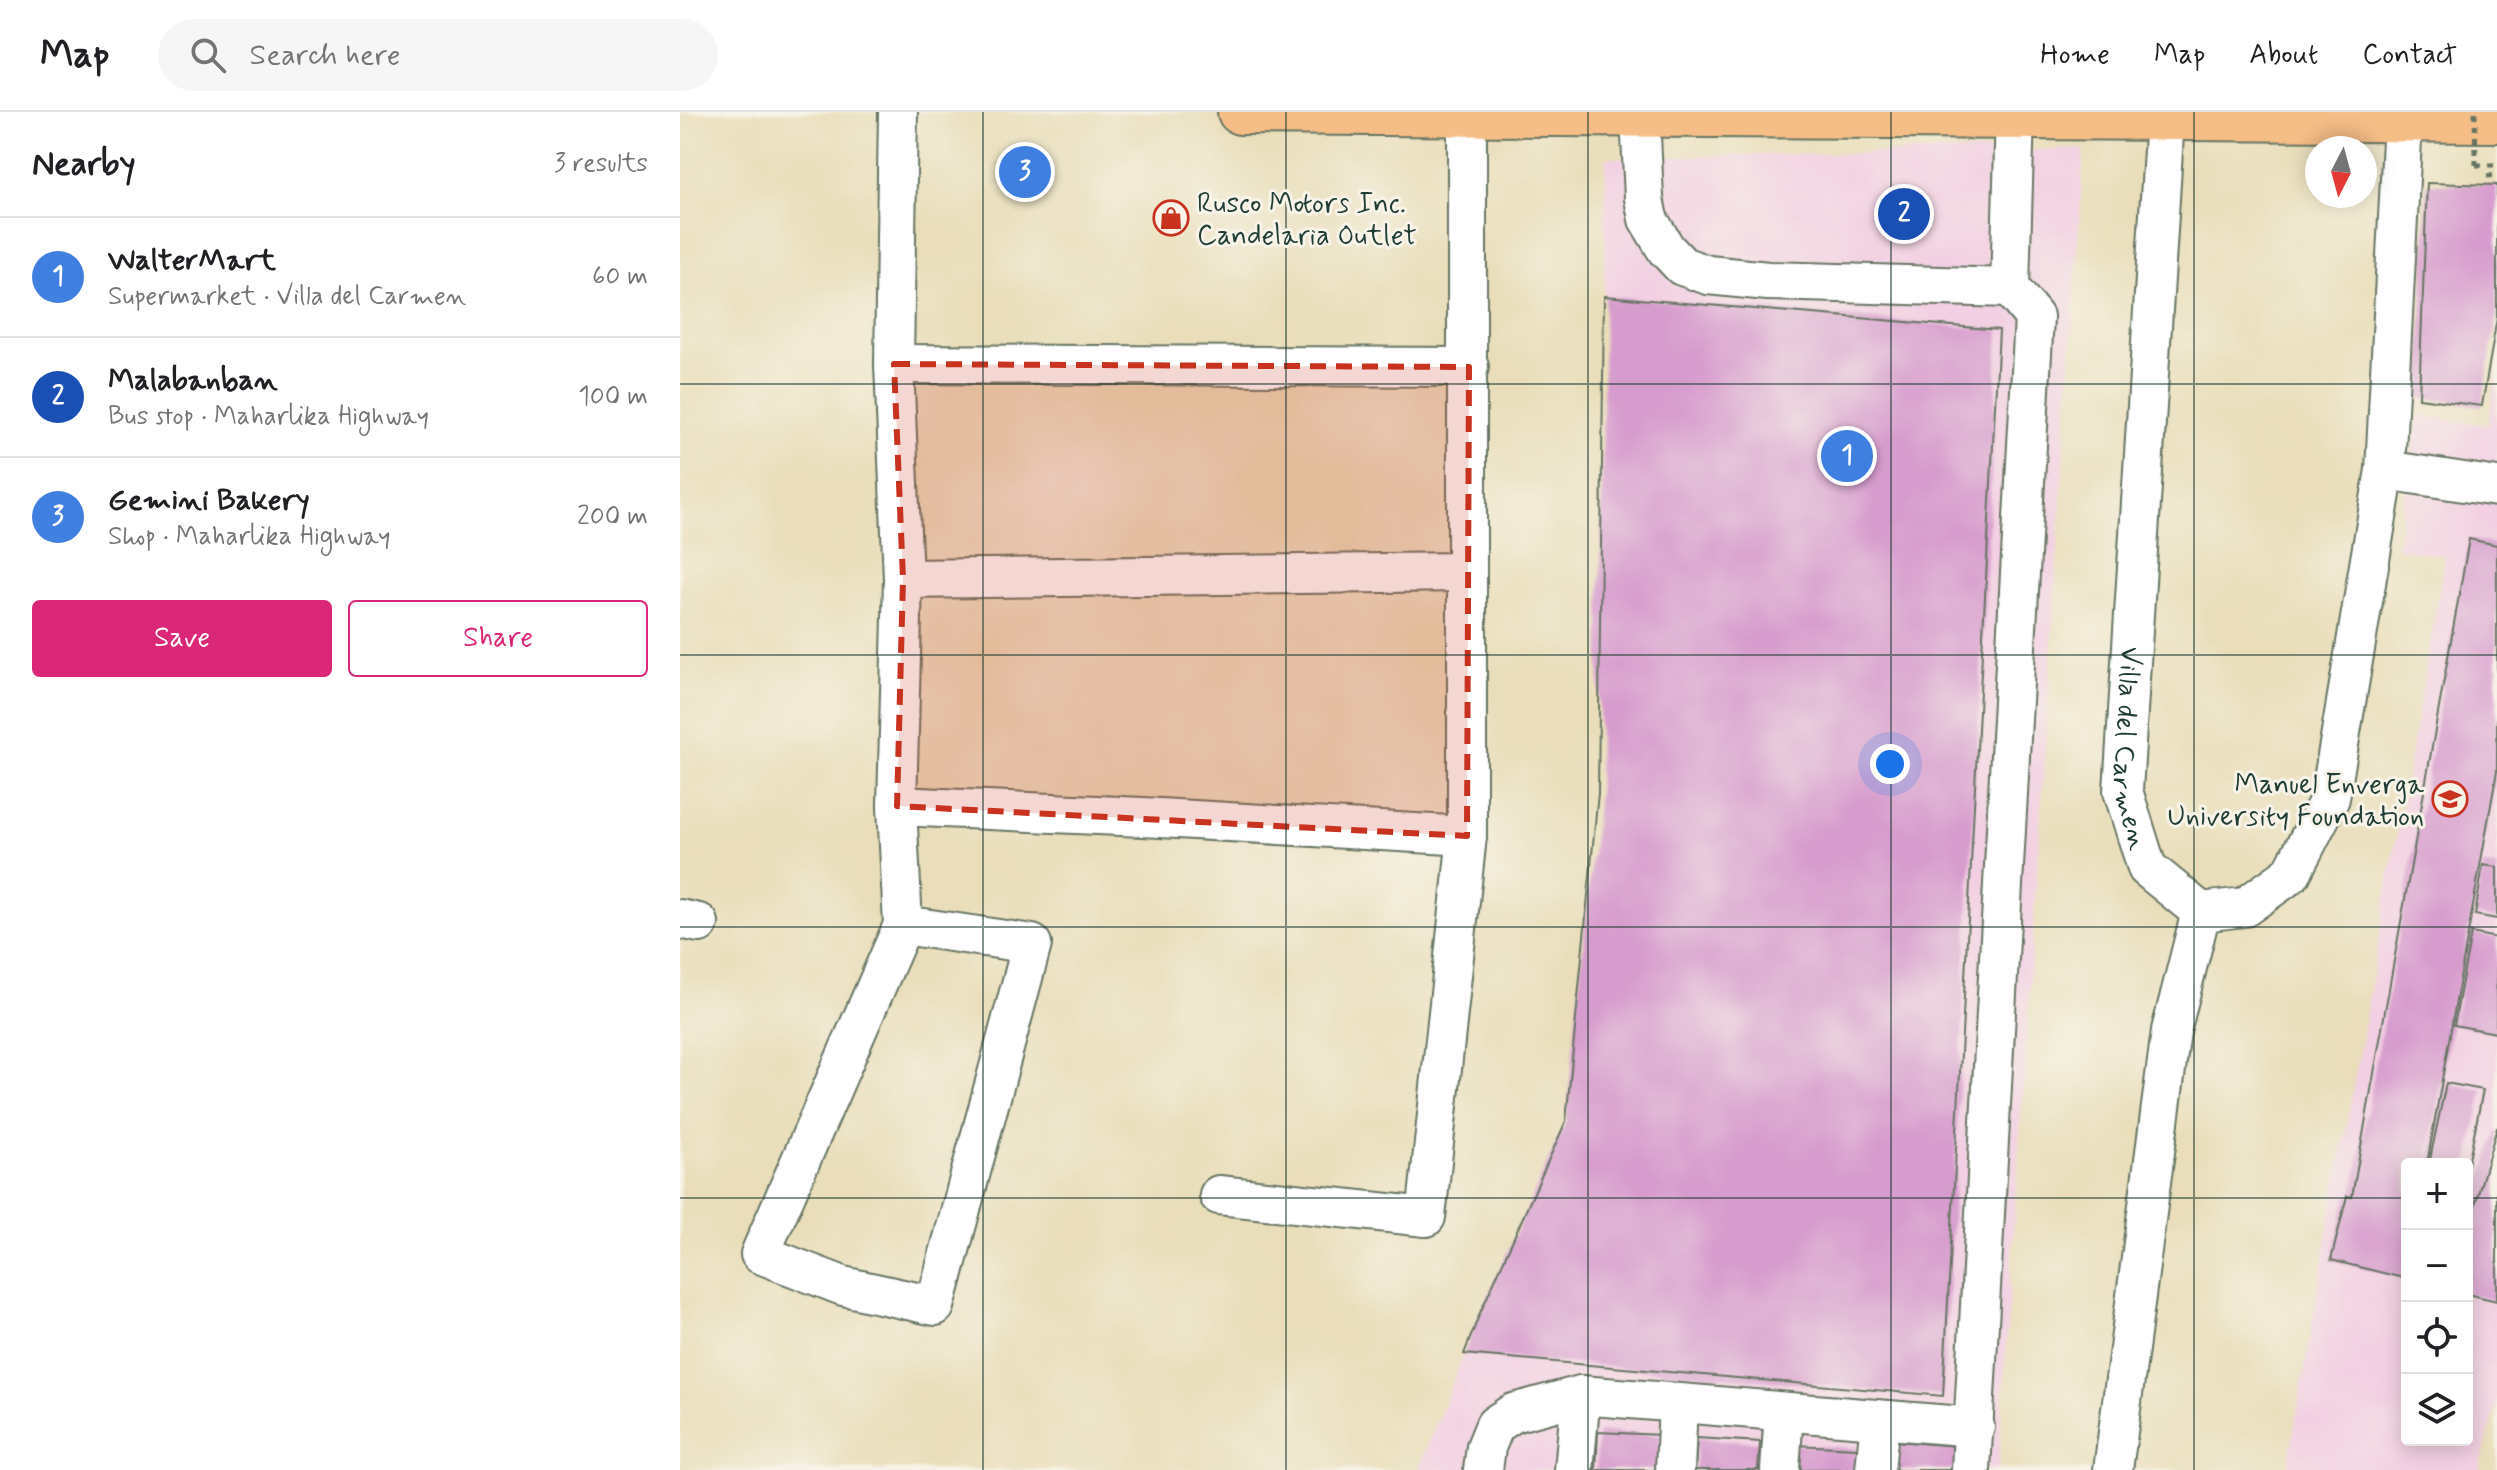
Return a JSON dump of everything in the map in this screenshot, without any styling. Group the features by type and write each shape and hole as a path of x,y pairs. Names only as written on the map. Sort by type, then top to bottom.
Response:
{"main road":[{"path":"1240,112 2497,120"}],"street":[{"path":"898,112 894,364 903,579 897,806 903,925 760,1254 843,1286 935,1306 1032,944 903,925"},
{"path":"1219,1195 1426,1217 1467,836 1467,114"},
{"path":"1640,115 1648,219 1666,249 1682,266 1708,275 1768,281 2010,288"},
{"path":"1971,1470 2034,317 2010,288 2014,115"},
{"name":"Villa del Carmen","path":"2165,118 2123,791 2147,868 2201,912"},
{"path":"2113,1470 2171,1031 2201,912 2245,907 2291,874 2330,798 2385,470 2403,120"},
{"path":"894,364 1469,367"},
{"path":"2385,470 2497,487"},
{"path":"903,579 1466,572"},
{"path":"897,806 1467,836"},
{"path":"1483,1470 1486,1447 1495,1425 1513,1413 1581,1395 1975,1427"},
{"path":"1574,1470 1581,1395"},
{"path":"1675,1470 1678,1403"},
{"path":"1780,1470 1784,1412"},
{"path":"1875,1470 1880,1420"}],"path":[{"path":"2475,112 2476,165 2497,165"},
{"path":"2487,176 2497,175"}],"highlighted area":[{"path":"894,364 1469,367 1467,836 897,806 903,579"}],"shaded area":[{"path":"2084,149 1998,1470 1418,1470 1480,1313 1566,1121 1598,793 1606,158"},
{"name":"Manuel Enverga University Foundation","path":"2497,371 2497,1403 2479,1470 2287,1470 2445,556 2397,548 2418,416 2488,425"}],"building":[{"path":"2427,183 2497,185 2497,318 2482,406 2419,398"},
{"path":"1604,296 1999,330 1943,1396 1464,1354 1566,1121 1598,793"},
{"path":"2469,539 2497,545 2497,771 2428,1158 2401,1158 2401,1278 2331,1260 2347,1196 2352,1197"},
{"path":"2483,865 2497,867 2497,919 2475,915"},
{"path":"2471,933 2497,938 2496,1033 2454,1025"},
{"path":"2446,1083 2483,1090 2469,1158 2430,1158"},
{"path":"2497,1127 2497,1301 2473,1295 2473,1212"},
{"path":"1598,1432 1661,1435 1659,1470 1596,1470"},
{"path":"1697,1438 1760,1442 1758,1470 1695,1470"},
{"path":"1894,1441 1957,1446 1955,1470 1891,1470"},
{"path":"1794,1445 1857,1448 1856,1470 1792,1470"}],"place":[{"name":"Gemini Bakery","path":"1025,172"},
{"name":"Malabanban","path":"1904,214"},
{"name":"Rusco Motors Inc. Candelaria Outlet","path":"1171,218"},
{"name":"WalterMart","path":"1847,456"},
{"name":"Manuel Enverga University Foundation","path":"2450,799"}]}
